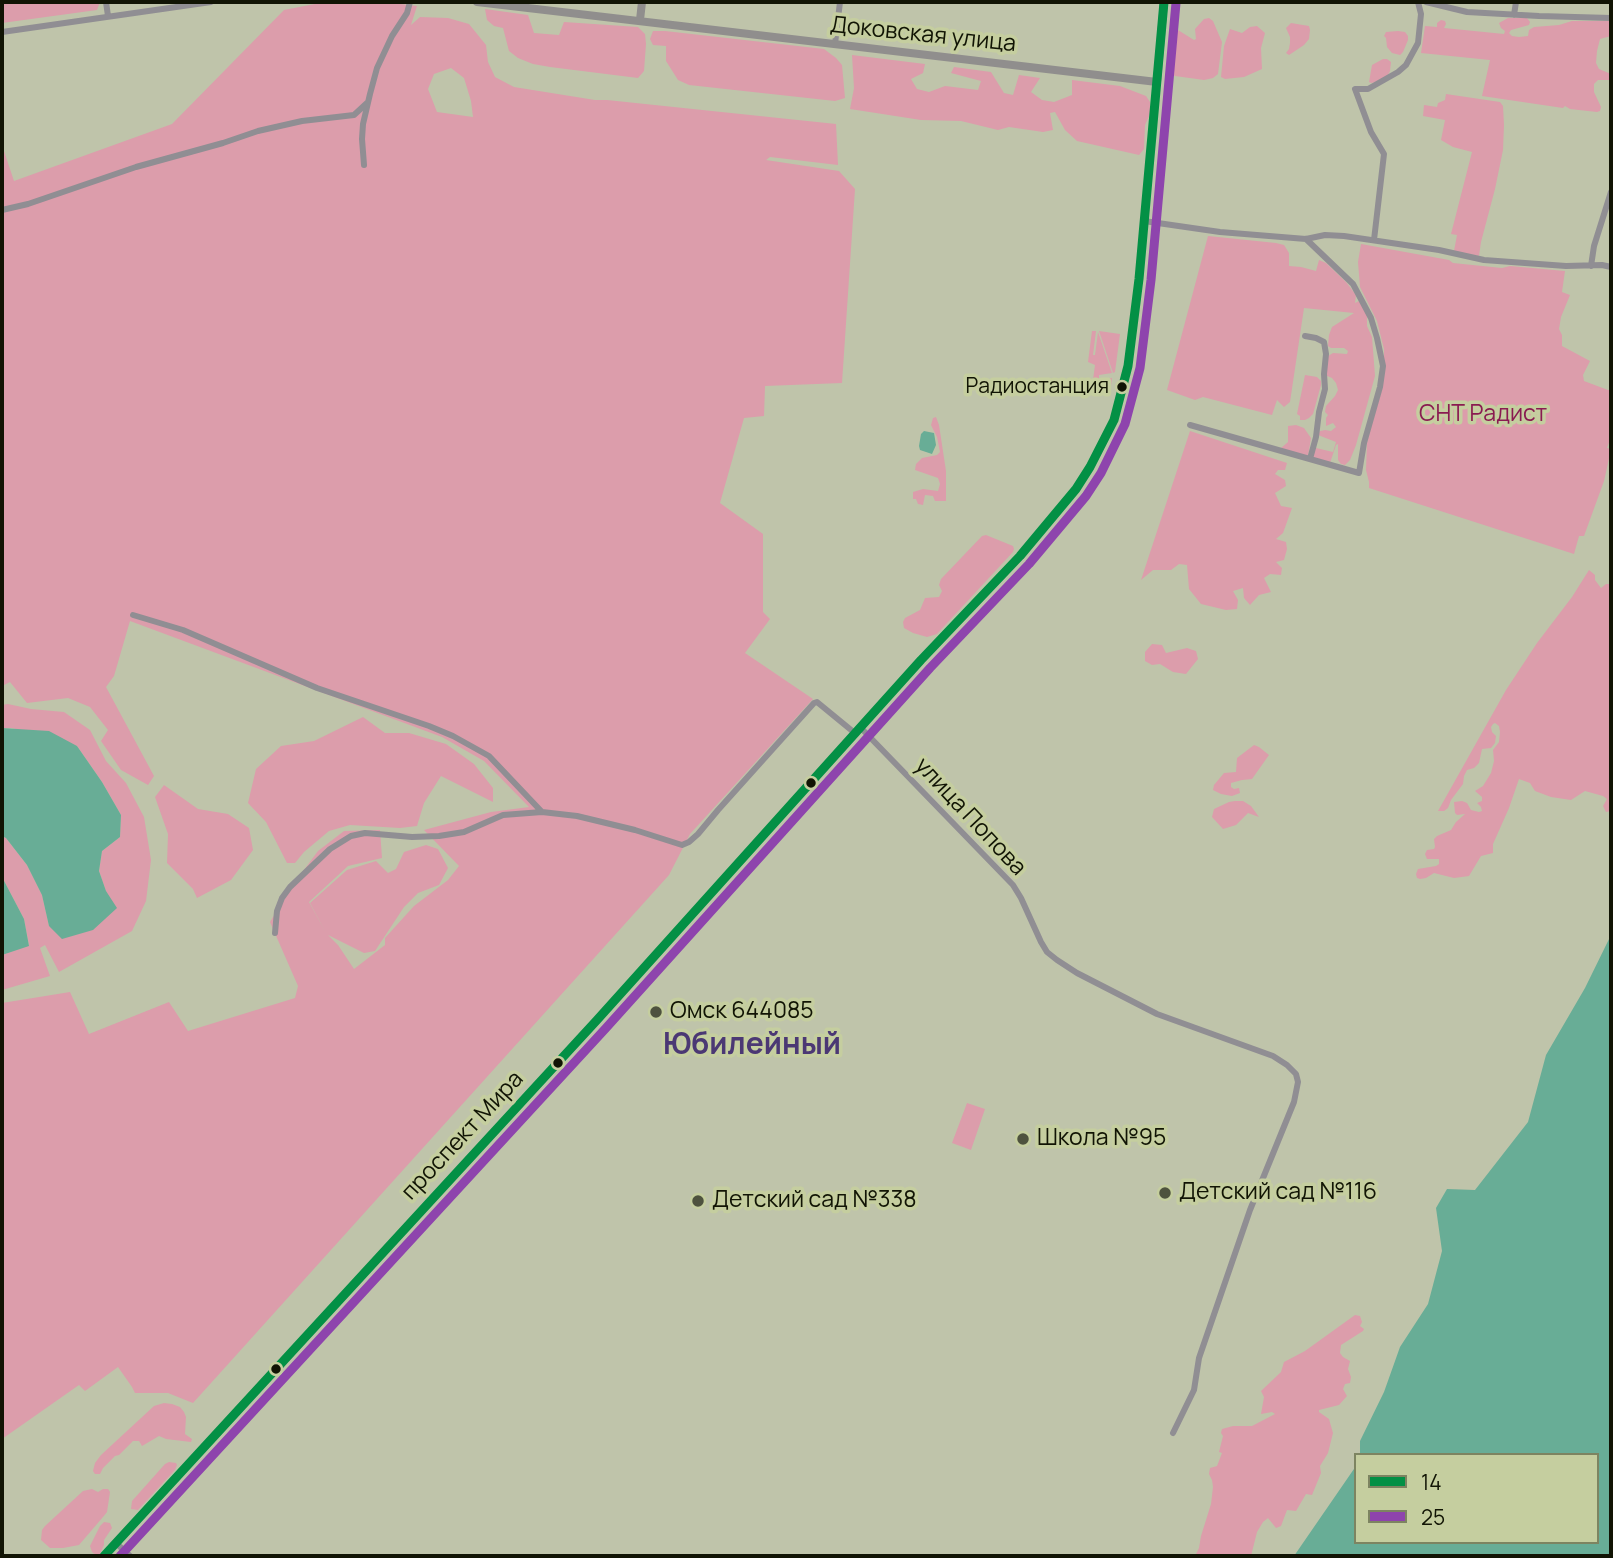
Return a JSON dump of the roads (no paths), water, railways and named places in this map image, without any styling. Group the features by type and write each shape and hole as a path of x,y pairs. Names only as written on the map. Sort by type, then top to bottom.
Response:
{"main road":[{"name":"Доковская улица","path":"477,2 1157,82"},
{"path":"640,20 642,2"},
{"name":"проспект Мира","path":"1157,82 1164,2"}],"street":[{"path":"106,2 108,16"},
{"path":"2,32 211,2"},
{"path":"364,165 362,139 367,103 377,68 407,13 410,2"},
{"path":"835,44 840,2"},
{"path":"1374,240 1384,154 1371,132 1355,89 1368,89 1406,65 1418,43 1421,15 1418,2"},
{"path":"1426,2 1466,12 1611,18"},
{"path":"1514,15 1516,2"},
{"name":"проспект Мира","path":"104,1556 597,1020 921,660 1063,507 1090,467 1114,420 1123,391 1133,333 1157,82"},
{"path":"2,210 258,131 302,121 354,115 367,103"},
{"path":"1591,266 1594,246 1611,192"},
{"path":"1144,221 1220,233 1306,239 1325,235 1344,236 1439,250 1484,260 1611,267"},
{"path":"1190,425 1359,473 1364,443 1380,387 1382,366 1377,338 1371,318 1353,284 1306,239"},
{"path":"1305,336 1324,342 1326,354 1325,389 1310,459"},
{"path":"133,615 183,630 317,688 453,736 488,756 542,812"},
{"name":"улица Попова","path":"542,812 577,816 682,845 698,834 817,702 859,731 1013,885 1041,943 1057,960 1157,1014 1273,1056 1287,1065 1296,1074 1298,1082 1294,1102 1245,1222 1199,1358 1194,1390 1173,1433"},
{"path":"275,933 277,911 290,887 330,849 351,836 365,833 439,836 464,832 503,815 542,812"},
{"path":"116,1543 130,1556"}],"place":[{"name":"Радиостанция","path":"1122,387"},
{"name":"Омск 644085","path":"656,1012"},
{"name":"Школа №95","path":"1023,1139"},
{"name":"Детский сад №116","path":"1165,1193"},
{"name":"Детский сад №338","path":"698,1201"}],"district":[{"name":"Юбилейный","path":"752,1046"}],"park label":[{"name":"СНТ Радист","path":"1483,415"}]}
